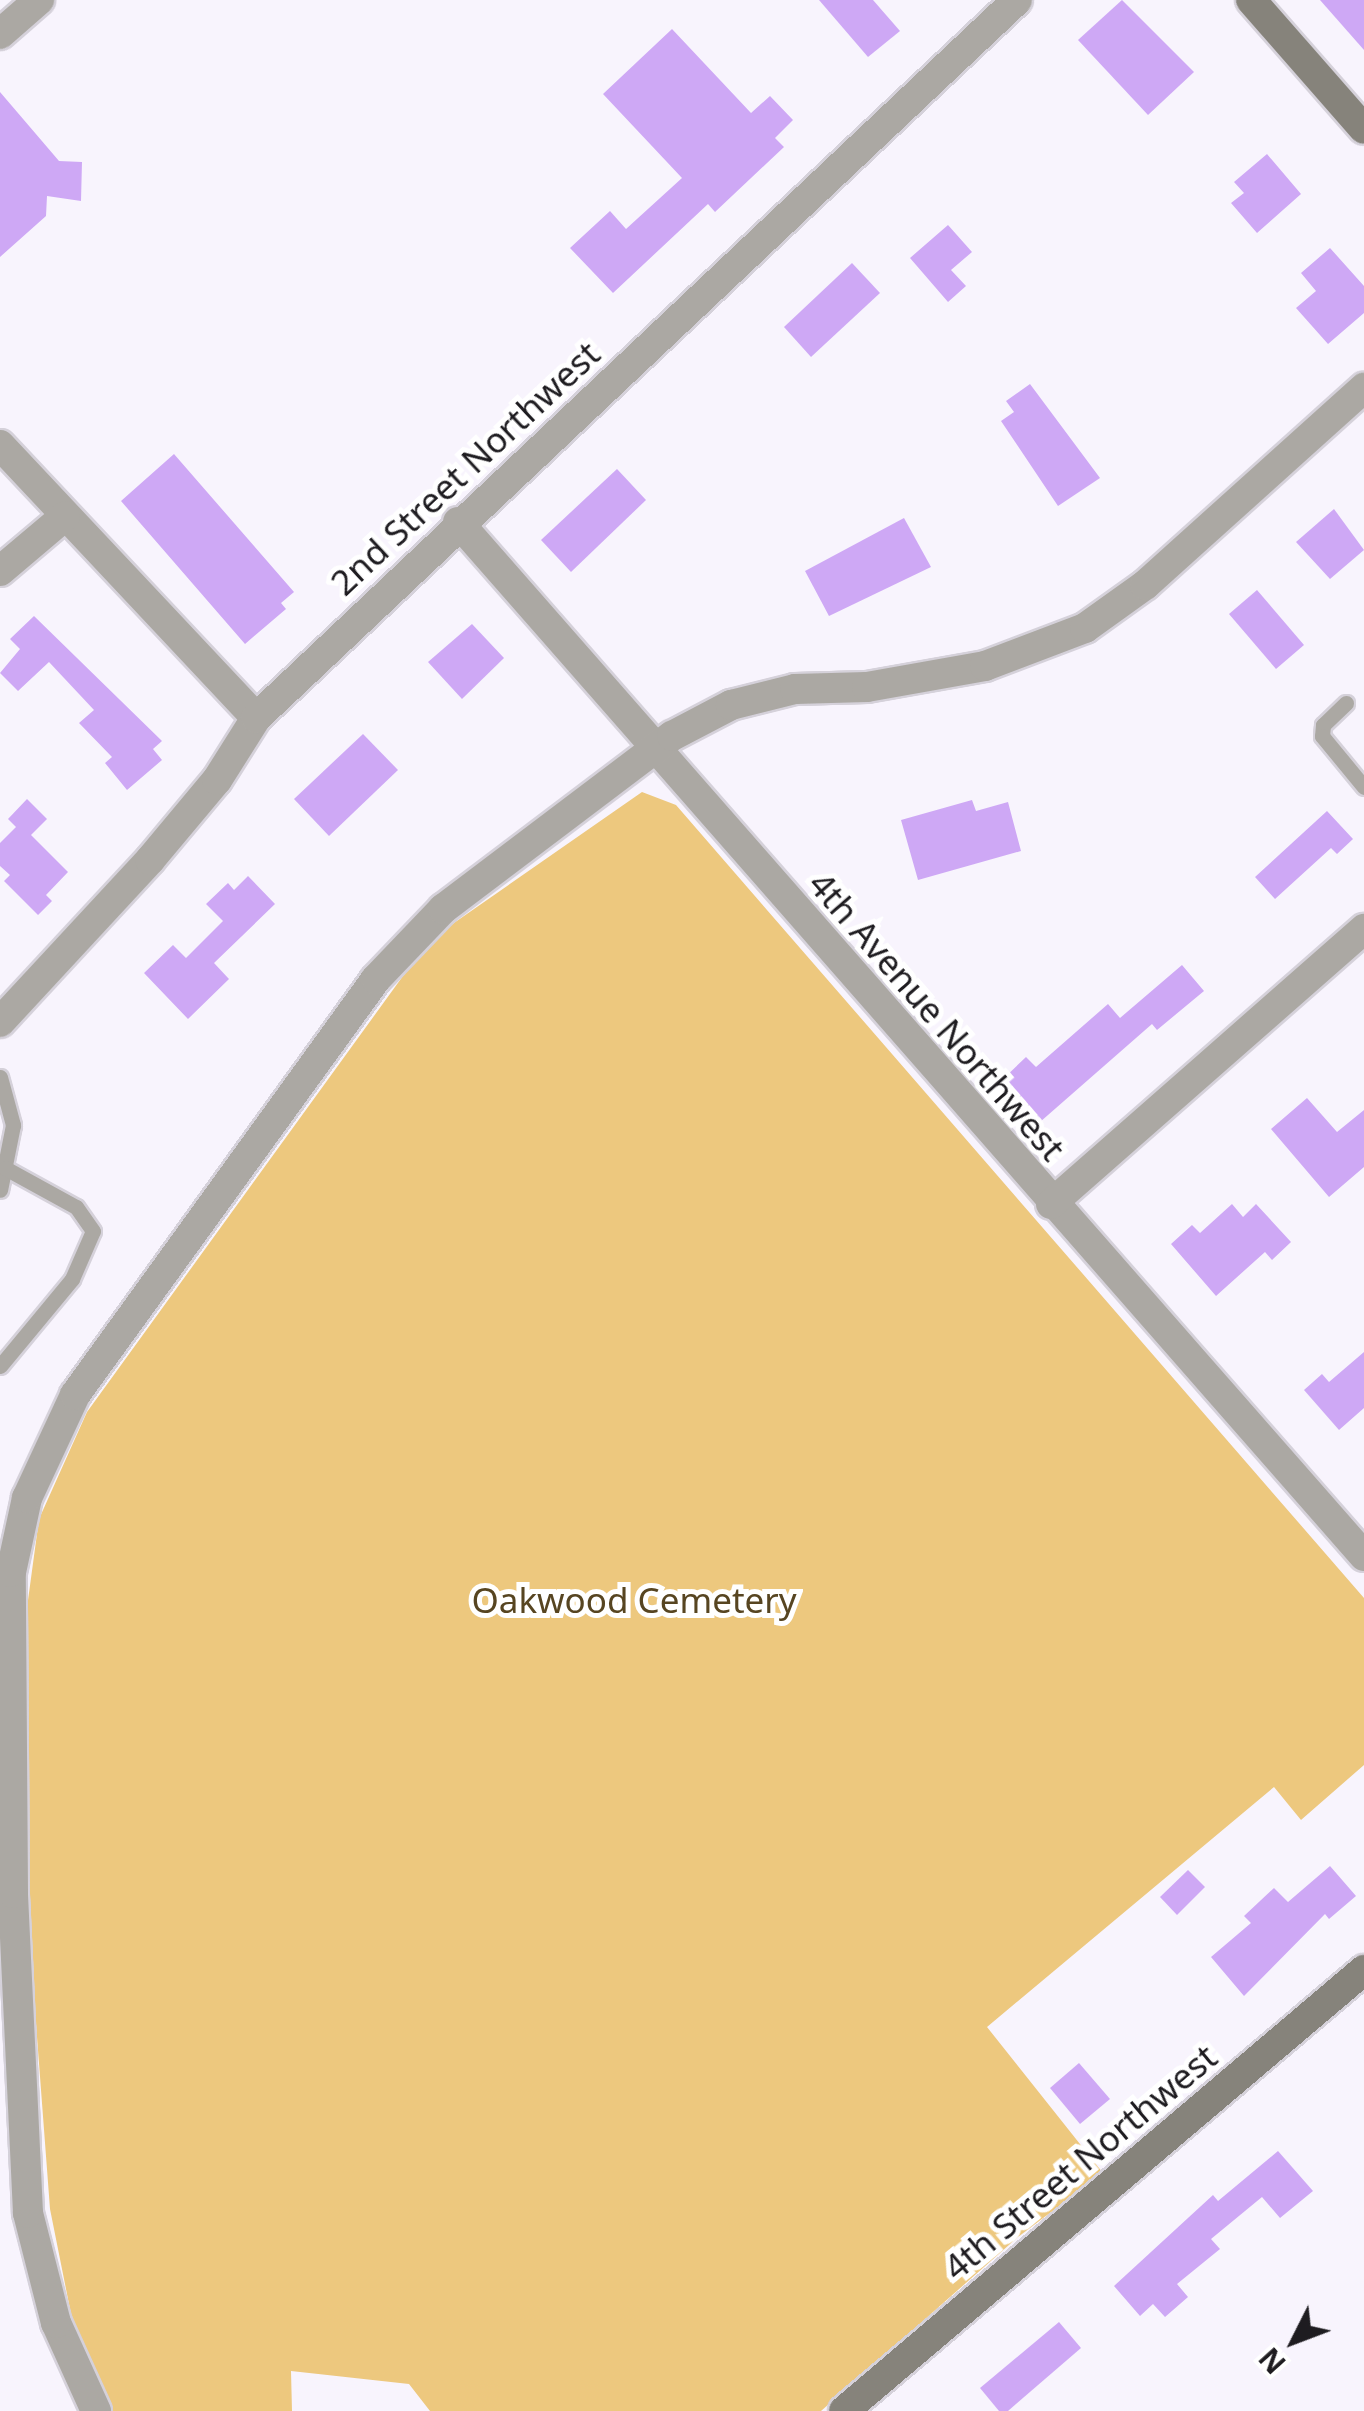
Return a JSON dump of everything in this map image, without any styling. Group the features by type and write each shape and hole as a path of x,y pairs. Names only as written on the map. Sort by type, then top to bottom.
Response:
{"main road":[{"path":"1252,0 1364,129"},
{"name":"4th Street Northwest","path":"844,2411 1364,1970"}],"street":[{"path":"0,34 39,0"},
{"name":"2nd Street Northwest","path":"0,1022 172,833 256,718 458,522 1018,0"},
{"path":"96,2411 56,2323 28,2213 11,1764 11,1572 27,1498 75,1395 388,965 443,910 700,719 779,691 915,681 985,666 1085,628 1146,585 1364,388"},
{"path":"0,444 256,718"},
{"path":"0,571 66,516"},
{"name":"4th Avenue Northwest","path":"458,522 1050,1204 1364,1556"},
{"path":"1050,1204 1364,929"}],"lane":[{"path":"1346,703 1323,725 1322,736 1364,787"},
{"path":"0,1077 13,1125 0,1190"},
{"path":"0,1366 72,1279 93,1231 76,1207 5,1168"}],"green space":[{"name":"Oakwood Cemetery","path":"642,792 676,805 1364,1598 1364,1765 1301,1820 1274,1787 987,2027 1103,2173 1018,2237 821,2411 430,2411 409,2384 291,2371 292,2411 110,2411 73,2324 50,2209 33,1984 21,1652 39,1519 87,1412 416,958 451,925"}],"building":[{"path":"819,0 873,0 900,31 868,57"},
{"path":"1122,0 1194,72 1148,115 1078,40"},
{"path":"1320,0 1364,0 1364,50"},
{"path":"672,29 751,113 770,96 793,120 775,138 784,147 715,212 708,204 613,293 570,248 610,211 626,229 682,178 603,94"},
{"path":"0,92 59,161 82,162 81,201 47,196 46,216 0,257"},
{"path":"1267,154 1301,194 1257,233 1231,203 1244,193 1234,182"},
{"path":"948,225 972,252 951,270 966,286 948,302 910,258"},
{"path":"1330,248 1364,286 1364,313 1328,344 1296,308 1316,291 1301,273"},
{"path":"852,263 880,293 811,357 784,327"},
{"path":"1030,384 1100,478 1058,506 1001,421 1014,412 1006,401"},
{"path":"174,454 294,592 281,603 286,609 245,644 121,501"},
{"path":"617,469 646,500 571,572 541,540"},
{"path":"1334,509 1364,550 1330,579 1296,542"},
{"path":"904,518 931,567 829,616 805,571"},
{"path":"1257,590 1304,645 1276,669 1229,614"},
{"path":"34,616 162,741 153,749 162,760 127,790 105,763 112,757 79,723 94,710 49,662 18,691 0,673 20,649 10,639"},
{"path":"472,624 504,658 462,699 428,662"},
{"path":"363,734 398,770 329,836 294,799"},
{"path":"27,799 47,819 31,835 68,872 46,895 52,901 38,915 4,881 10,875 0,866 0,843 16,827 8,819"},
{"path":"972,800 976,811 1008,802 1021,851 918,880 901,820"},
{"path":"1327,811 1353,839 1337,854 1331,848 1275,899 1255,877"},
{"path":"248,876 275,904 214,963 229,979 188,1019 144,973 173,945 186,958 223,921 206,904 228,883 234,890"},
{"path":"1182,965 1204,991 1157,1030 1152,1024 1040,1122 1002,1080 1026,1057 1036,1067 1108,1004 1120,1018"},
{"path":"1307,1098 1337,1132 1364,1110 1364,1167 1329,1197 1271,1129"},
{"path":"1232,1204 1243,1217 1256,1204 1291,1242 1272,1260 1265,1252 1216,1296 1171,1244 1192,1225 1200,1233"},
{"path":"1364,1352 1364,1408 1339,1430 1304,1390 1322,1374 1329,1382"},
{"path":"1330,1866 1356,1896 1329,1919 1325,1914 1244,1996 1211,1957 1251,1923 1244,1916 1274,1888 1288,1902"},
{"path":"1188,1870 1205,1887 1177,1915 1160,1897"},
{"path":"1079,2063 1110,2099 1080,2124 1050,2088"},
{"path":"1278,2151 1313,2191 1280,2218 1262,2197 1211,2239 1220,2249 1177,2284 1188,2297 1165,2317 1153,2304 1140,2316 1114,2286 1213,2195 1218,2201"},
{"path":"1059,2322 1081,2348 1008,2411 999,2411 980,2388"}]}
